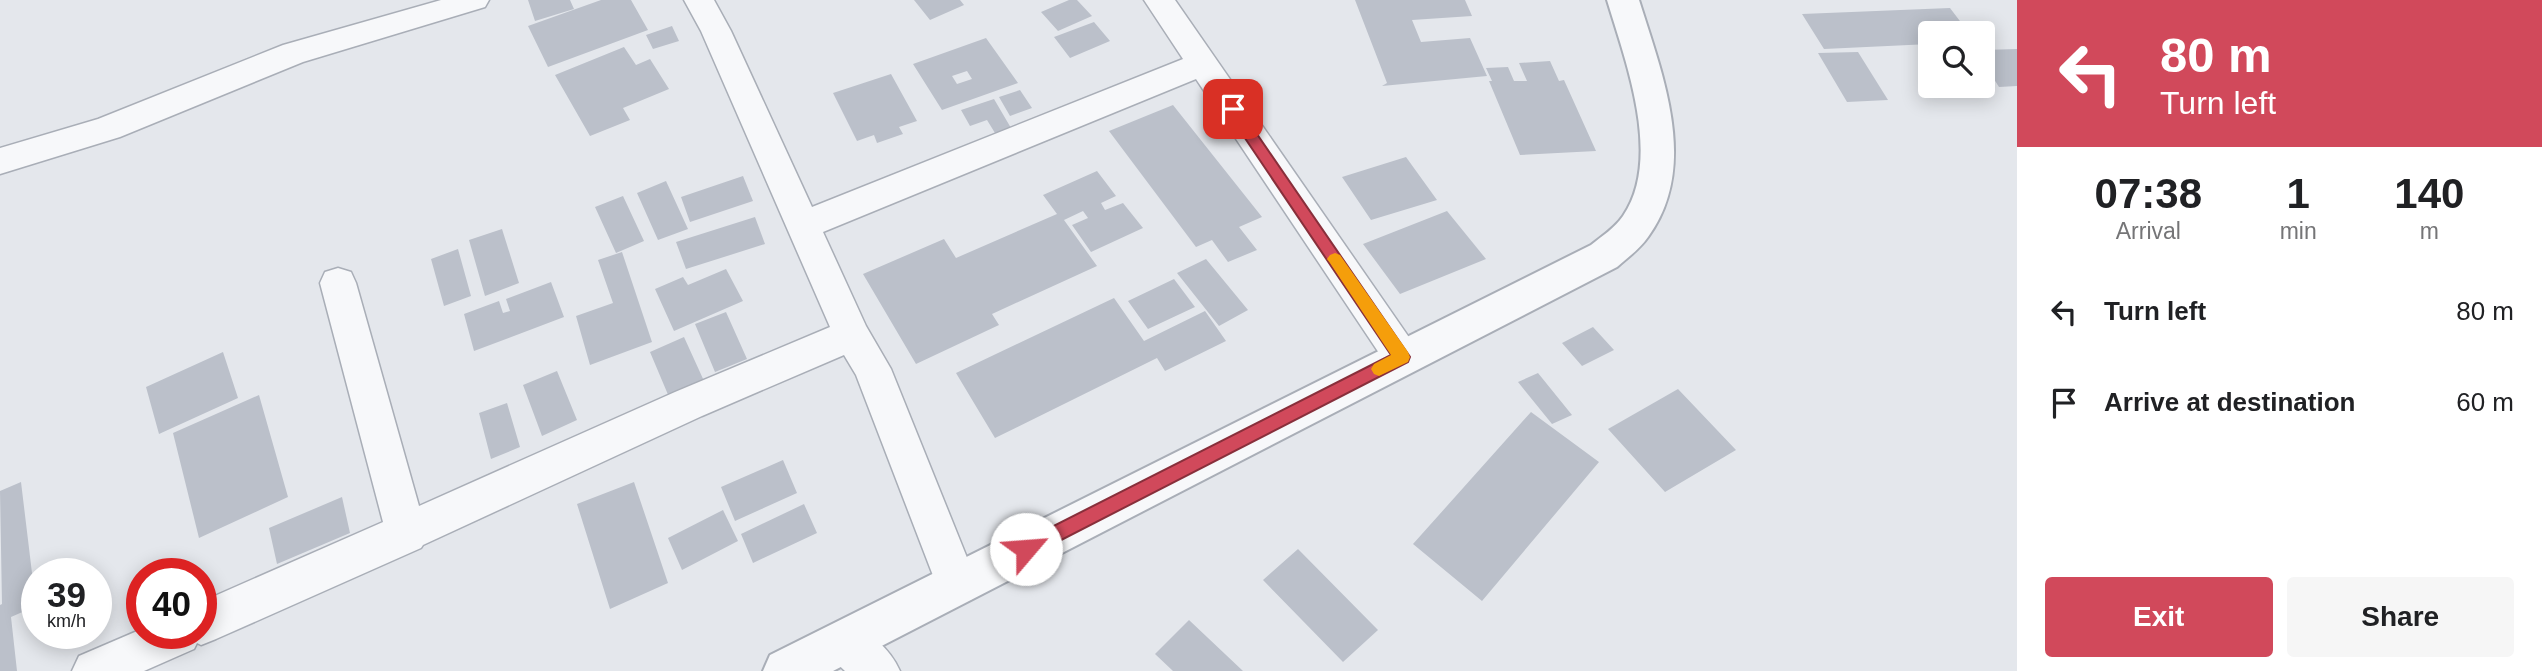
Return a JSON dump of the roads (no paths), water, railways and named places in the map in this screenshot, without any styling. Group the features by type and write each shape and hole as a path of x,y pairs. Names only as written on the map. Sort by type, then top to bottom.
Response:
{"street":[{"path":"0,161 108,128 294,53 474,0"},
{"path":"699,0 716,31 805,225 852,335 872,369 957,585"},
{"path":"1159,0 1402,357"},
{"path":"786,671 1604,256 1639,223 1654,182 1659,132 1623,0"},
{"path":"805,225 1202,64"},
{"path":"338,283 407,534"},
{"path":"217,617 407,534 740,381 852,335"},
{"path":"845,642 878,671"},
{"path":"94,671 145,649"}]}
